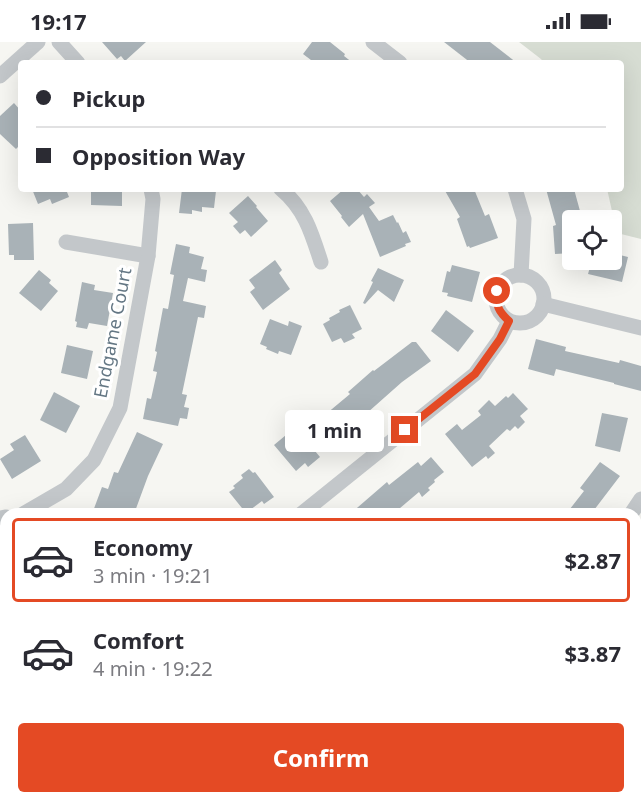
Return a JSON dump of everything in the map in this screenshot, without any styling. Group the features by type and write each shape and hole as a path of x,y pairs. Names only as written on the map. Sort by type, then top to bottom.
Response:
{"street":[{"path":"0,76 38,42"},
{"path":"59,42 75,60"},
{"path":"373,42 396,60"},
{"name":"Endgame Court","path":"33,508 66,489 94,460 120,408 148,256 152,192"},
{"path":"285,192 307,220 321,262"},
{"path":"516,192 524,219 521,275"},
{"path":"66,242 148,256"},
{"path":"513,276 528,276 543,290 543,304 541,311 529,321 522,323 509,321 497,307 497,291 506,279 513,276"},
{"path":"543,304 641,328"},
{"path":"308,508 475,374 500,339 509,321"}],"shaded area":[{"path":"519,42 641,42 641,239 622,234 622,210 612,210 608,192 624,192 624,60 542,60"}],"building":[{"path":"102,42 146,42 126,60 121,56 117,59"},
{"path":"312,42 330,42 349,60 311,60 303,54"},
{"path":"444,42 490,42 513,60 467,60"},
{"path":"14,103 18,108 18,147 16,149 0,134 0,116"},
{"path":"33,192 67,192 69,197 52,204 50,199 38,204"},
{"path":"91,192 122,192 122,206 91,205"},
{"path":"182,192 216,192 214,208 202,207 202,212 192,210 192,214 179,213"},
{"path":"340,192 360,192 364,197 367,194 375,203 369,207 379,221 393,215 403,233 406,231 411,242 380,257 363,214 349,227 330,201"},
{"path":"446,192 475,192 485,216 489,214 498,238 467,247 457,219 460,217"},
{"path":"547,192 575,192 580,210 562,210 562,254 555,254 553,226 556,225"},
{"path":"248,196 268,221 251,237 245,230 240,234 233,226 238,222 229,213"},
{"path":"33,223 34,260 14,260 14,255 9,255 8,224"},
{"path":"176,244 190,247 189,253 204,257 201,269 207,270 205,282 188,278 183,301 206,306 204,318 198,317 182,394 187,395 184,407 189,408 187,419 180,418 178,426 143,419 147,398 151,399 157,372 153,371 157,352 155,351 163,308 168,309 174,275 170,274"},
{"path":"622,256 628,257 622,282 588,274 589,270 622,270"},
{"path":"275,260 282,270 279,273 290,289 263,310 250,292 255,288 249,280"},
{"path":"452,265 480,272 472,302 447,296 448,293 442,292 447,271 450,272"},
{"path":"378,268 404,280 394,302 378,290 365,304 363,303"},
{"path":"39,270 51,280 49,283 58,291 41,311 19,293"},
{"path":"82,282 95,285 94,290 113,293 107,326 89,323 87,329 76,327"},
{"path":"350,305 362,329 352,334 355,338 344,343 341,338 332,342 323,324 340,312 339,310"},
{"path":"446,310 474,331 458,352 431,331"},
{"path":"270,319 288,326 289,321 302,326 291,355 279,351 278,354 260,344"},
{"path":"536,339 566,347 565,351 619,363 620,360 641,366 641,391 556,369 554,376 528,369"},
{"path":"412,342 416,342 431,361 402,382 367,413 364,410 343,427 346,431 336,439 333,436 315,451 320,457 308,467 305,463 296,471 274,445 286,435 289,438 293,435 295,437 314,422 311,418 322,410 326,414 350,394 348,392 373,370"},
{"path":"67,345 93,351 87,379 61,373"},
{"path":"54,392 80,406 66,433 40,420"},
{"path":"513,393 528,409 520,416 525,422 518,429 515,426 510,431 507,429 489,446 495,453 488,459 486,456 472,467 445,434 457,424 462,430 481,415 478,411 489,400 495,406"},
{"path":"602,413 628,418 620,452 595,446"},
{"path":"137,432 163,444 136,508 94,508 102,487 108,489 114,472 118,473"},
{"path":"25,435 41,461 12,479 0,459 14,450 10,444"},
{"path":"431,457 444,472 434,480 435,482 428,488 430,490 422,497 419,492 400,508 357,508 387,482 389,485 418,462 421,466"},
{"path":"600,462 620,476 596,508 571,508 584,491 580,488"},
{"path":"249,469 255,472 274,497 264,504 262,501 253,508 242,508 229,492 243,478 241,475"}],"route":[{"path":"405,430 475,374 500,339 509,321 497,307 497,291"}]}
